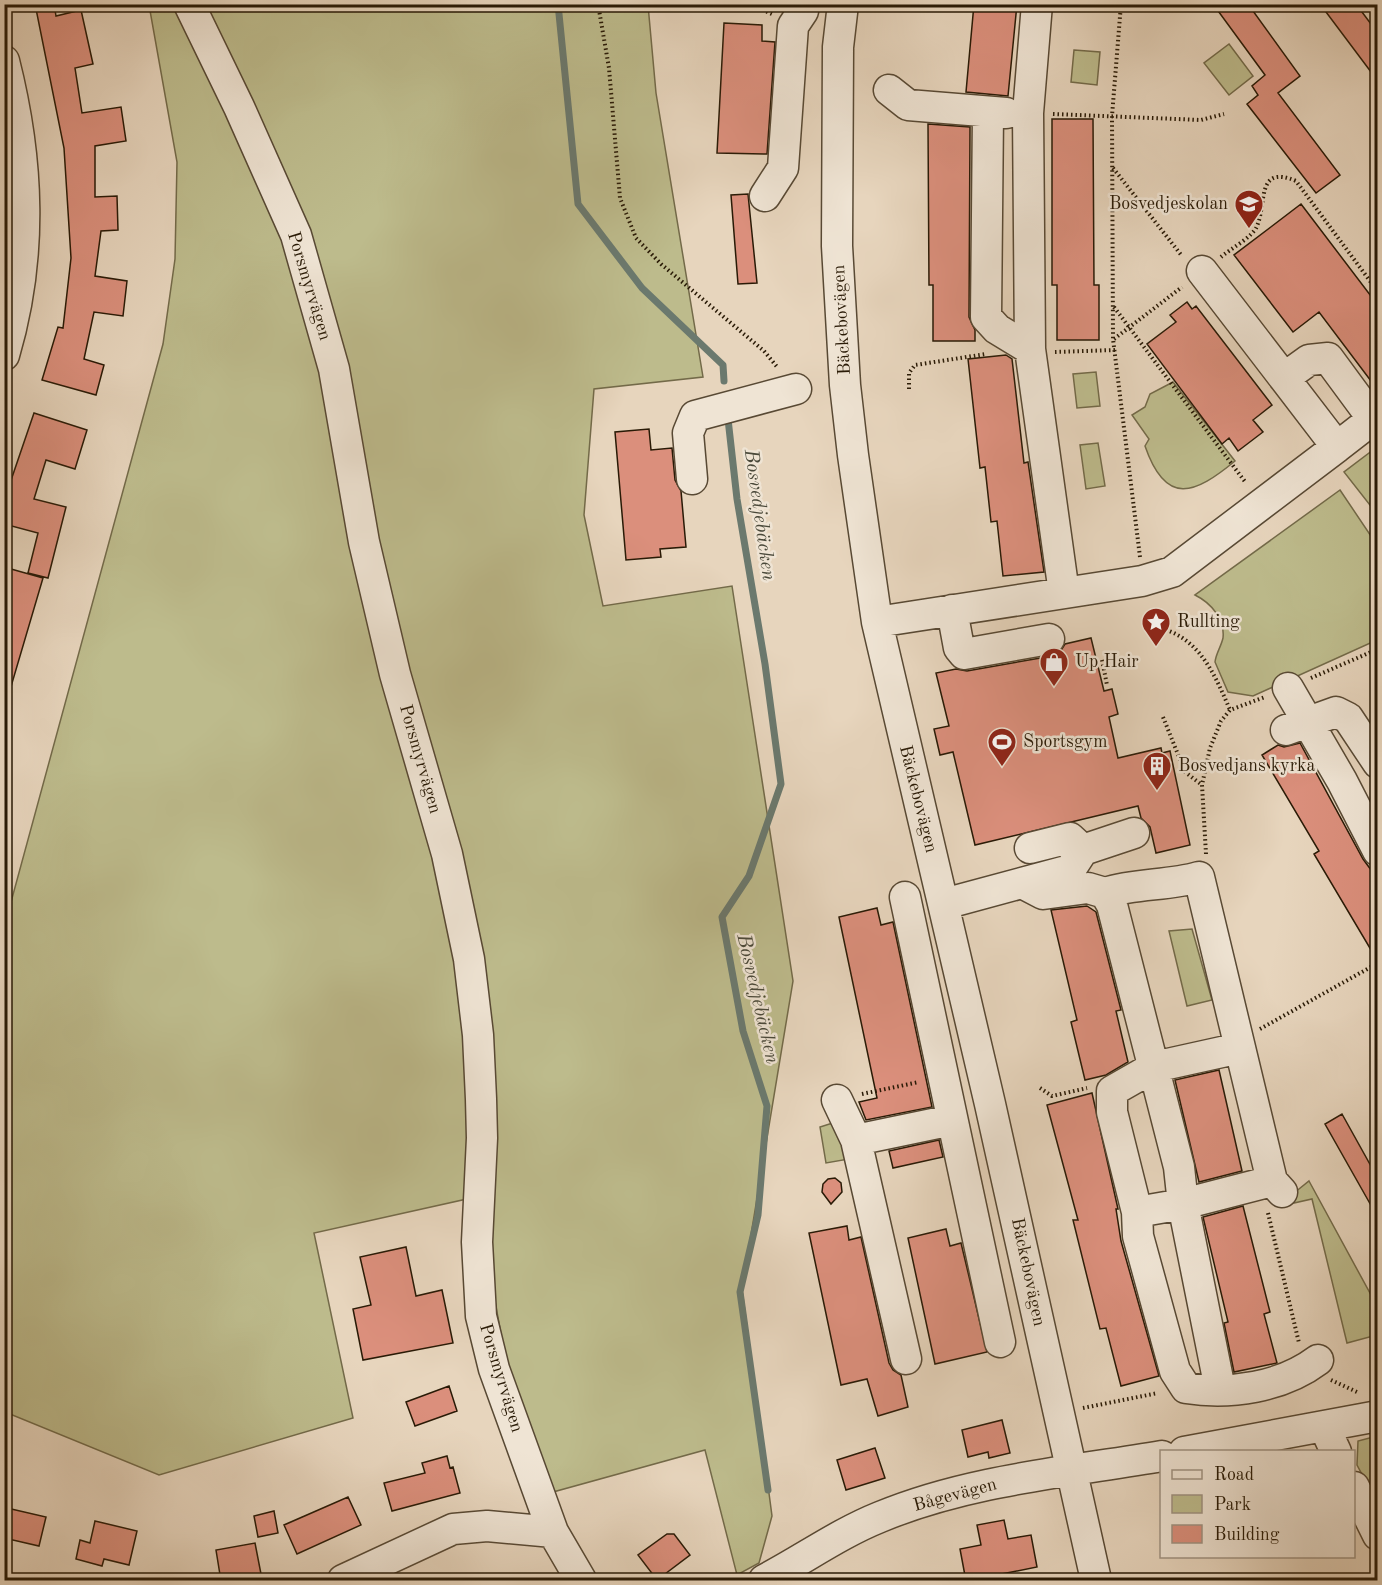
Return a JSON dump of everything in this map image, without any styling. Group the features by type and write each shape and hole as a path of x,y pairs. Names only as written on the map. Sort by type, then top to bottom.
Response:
{"street":[{"name":"Porsmyrvägen","path":"189,4 239,107 296,235 334,369 364,542 395,674 447,854 469,959 478,1035 481,1099 482,1138 477,1242 481,1316 494,1369 553,1532 581,1581"},
{"path":"765,196 783,168 793,26 804,4"},
{"name":"Bäckebovägen","path":"843,4 838,47 837,246 845,385 877,622 999,1144 1096,1581"},
{"path":"1037,4 1028,113 1030,349 1064,593"},
{"path":"4,61 13,96 15,187 23,262 5,352"},
{"path":"889,90 908,105 988,113 1028,113"},
{"path":"988,113 987,317 997,329 1030,349"},
{"path":"1200,273 1337,447"},
{"path":"877,622 1142,581 1172,572 1373,419 1328,358 1309,360 1284,378"},
{"path":"692,479 688,433 695,416 796,389"},
{"path":"952,610 959,648 964,654 1049,639"},
{"path":"1288,688 1296,726 1342,781 1377,851"},
{"path":"1296,726 1336,712 1348,718 1377,764"},
{"path":"944,904 1071,870 1083,850 1134,833"},
{"path":"1030,848 1070,838 1083,850"},
{"path":"1022,883 1043,894 1088,888 1105,893 1122,887 1169,885 1199,877 1239,1045 1277,1186 1137,1212"},
{"path":"1105,893 1112,905 1179,1167 1183,1204 1220,1389"},
{"path":"905,897 1000,1342"},
{"path":"1239,1045 1154,1067 1112,1091 1112,1112 1137,1212 1138,1236 1175,1371 1186,1388 1220,1389 1260,1386 1290,1378 1312,1365"},
{"path":"837,1100 856,1140 906,1359"},
{"path":"856,1140 952,1120"},
{"path":"959,1154 999,1144"},
{"path":"1206,1450 1330,1439 1377,1416"},
{"name":"Bågevägen","path":"777,1577 836,1536 883,1515 958,1493 1072,1469 1160,1456"},
{"path":"1355,1491 1377,1535"},
{"path":"343,1581 453,1529 487,1526 553,1532"}],"path":[{"path":"598,4 609,68 620,198 636,238 661,264 764,351 796,389"},
{"path":"1121,4 1112,116 1113,339 1142,581"},
{"path":"1028,113 1201,120 1224,114"},
{"path":"1112,167 1200,273"},
{"path":"1113,339 1257,228 1267,183 1274,177 1284,176 1296,181 1373,285 1377,282"},
{"path":"1113,306 1253,493"},
{"path":"1030,349 1045,353 1115,350"},
{"path":"909,389 909,373 915,365 993,353"},
{"path":"1149,626 1173,631 1198,649 1209,664 1230,710"},
{"path":"1199,877 1206,855 1202,785 1210,748 1221,721 1230,710 1288,688 1377,649"},
{"path":"1102,660 1107,685"},
{"path":"1163,717 1185,772 1202,785"},
{"path":"1239,1045 1377,963"},
{"path":"837,1100 943,1076"},
{"path":"1040,1088 1052,1096 1090,1088"},
{"path":"1277,1186 1264,1196 1312,1365"},
{"path":"1079,1409 1186,1388"}],"green space":[{"path":"149,5 648,5 656,93 703,377 594,389 584,515 603,606 732,586 793,981 742,1289 772,1516 759,1563 737,1575 705,1450 553,1492 505,1356 476,1197 314,1233 353,1418 159,1475 5,1412 5,924 163,344 175,259 177,162"},
{"path":"1229,44 1253,76 1229,95 1204,63"},
{"path":"1074,50 1100,52 1097,85 1071,82"},
{"path":"1096,372 1100,406 1077,408 1073,374"},
{"path":"1173,382 1235,461 1207,481 1183,489 1172,486 1162,479 1153,466 1145,446 1149,439 1132,415 1145,407 1150,394"},
{"path":"1098,443 1105,486 1086,489 1080,445"},
{"path":"1373,450 1377,455 1377,514 1344,472"},
{"path":"1340,490 1377,545 1377,640 1253,696 1228,692 1215,662 1223,638 1222,624 1216,612 1195,595"},
{"path":"1192,929 1212,1000 1187,1006 1169,931"},
{"path":"839,1121 849,1159 826,1163 820,1127"},
{"path":"1309,1181 1377,1306 1377,1335 1347,1343 1312,1199 1294,1203 1294,1193"},
{"path":"1377,1436 1377,1502 1357,1465 1358,1441"}],"building":[{"path":"35,4 54,4 56,16 81,10 93,64 75,68 82,113 121,107 126,141 95,146 95,197 117,196 118,230 101,231 95,276 127,281 123,316 94,312 84,359 104,365 96,395 42,380 58,327 63,328 71,258 64,148"},
{"path":"974,4 1017,4 1008,96 966,92"},
{"path":"1213,4 1248,4 1300,76 1278,93 1340,175 1316,193 1247,104 1258,95 1252,86 1265,75"},
{"path":"1320,4 1356,4 1377,32 1377,80"},
{"path":"724,23 762,25 762,41 775,42 767,154 717,153"},
{"path":"1052,119 1093,119 1094,285 1099,285 1099,340 1057,340 1057,285 1052,285"},
{"path":"928,124 970,127 969,317 975,330 975,341 933,341 933,285 929,285"},
{"path":"748,194 757,283 738,284 731,195"},
{"path":"1301,204 1377,304 1377,389 1319,312 1293,332 1234,255"},
{"path":"1187,302 1192,309 1196,306 1272,405 1253,420 1263,432 1238,451 1229,438 1222,444 1147,344 1176,322 1170,315"},
{"path":"1006,355 1012,359 1024,463 1028,462 1044,572 1003,576 997,521 991,522 985,467 980,468 968,359"},
{"path":"34,413 87,430 75,469 46,460 34,499 66,507 48,578 28,573 38,533 4,524 7,492"},
{"path":"649,429 651,450 672,448 675,480 681,491 686,547 660,549 661,557 626,560 615,432"},
{"path":"4,567 43,578 10,690 4,689"},
{"path":"1091,638 1104,691 1112,689 1118,714 1109,717 1118,758 1161,748 1162,753 1170,751 1190,845 1156,853 1150,827 1141,818 1138,806 975,845 953,752 940,755 934,729 949,726 936,673 956,669 967,671 1052,656 1060,652 1065,644"},
{"path":"1300,743 1363,859 1377,878 1377,960 1314,854 1319,851 1262,755 1278,745 1284,747"},
{"path":"1087,906 1096,912 1121,1010 1116,1011 1128,1062 1106,1075 1085,1080 1071,1022 1077,1020 1051,910"},
{"path":"877,908 881,925 893,922 932,1107 866,1120 859,1102 877,1098 839,917"},
{"path":"1219,1070 1242,1171 1199,1182 1175,1080"},
{"path":"1092,1093 1118,1209 1116,1209 1121,1241 1159,1376 1121,1386 1106,1328 1100,1329 1073,1220 1078,1220 1047,1105"},
{"path":"1342,1114 1377,1177 1377,1216 1325,1124"},
{"path":"939,1140 943,1157 893,1168 889,1151"},
{"path":"835,1178 841,1183 842,1192 831,1204 822,1192 823,1184 828,1179"},
{"path":"1243,1206 1270,1312 1264,1314 1277,1363 1234,1372 1224,1323 1228,1322 1203,1217"},
{"path":"847,1226 849,1240 861,1237 889,1363 893,1370 901,1375 908,1407 878,1416 867,1379 841,1385 809,1233"},
{"path":"946,1229 950,1246 961,1243 987,1352 935,1364 908,1238"},
{"path":"406,1247 416,1296 442,1290 453,1343 363,1360 353,1309 371,1305 360,1257"},
{"path":"449,1386 457,1411 415,1426 406,1402"},
{"path":"1002,1420 1010,1453 989,1458 988,1452 968,1457 962,1430"},
{"path":"875,1448 885,1478 846,1490 837,1460"},
{"path":"447,1456 450,1468 453,1467 460,1493 392,1511 384,1483 425,1473 422,1463"},
{"path":"348,1497 361,1525 297,1554 284,1525"},
{"path":"7,1508 46,1517 39,1546 4,1538"},
{"path":"274,1511 278,1533 258,1537 254,1516"},
{"path":"1004,1520 1008,1539 1031,1535 1037,1567 966,1581 960,1549 981,1545 977,1525"},
{"path":"95,1521 137,1531 129,1565 104,1559 102,1566 76,1559 80,1540 90,1543"},
{"path":"667,1534 674,1534 690,1555 657,1580 638,1555"},
{"path":"255,1543 261,1574 221,1581 216,1550"}],"waterway":[{"name":"Bosvedjebäcken","path":"558,4 578,204 642,288 723,365 724,381"},
{"name":"Bosvedjebäcken","path":"728,419 737,499 765,664 781,784 749,876 722,917 743,1031 767,1106 758,1215 740,1292 768,1490"}],"place":[{"name":"Bosvedjeskolan","path":"1249,230"},
{"name":"Rullting","path":"1156,648"},
{"name":"Up Hair","path":"1054,688"},
{"name":"Sportsgym","path":"1002,768"},
{"name":"Bosvedjans kyrka","path":"1157,792"}]}
